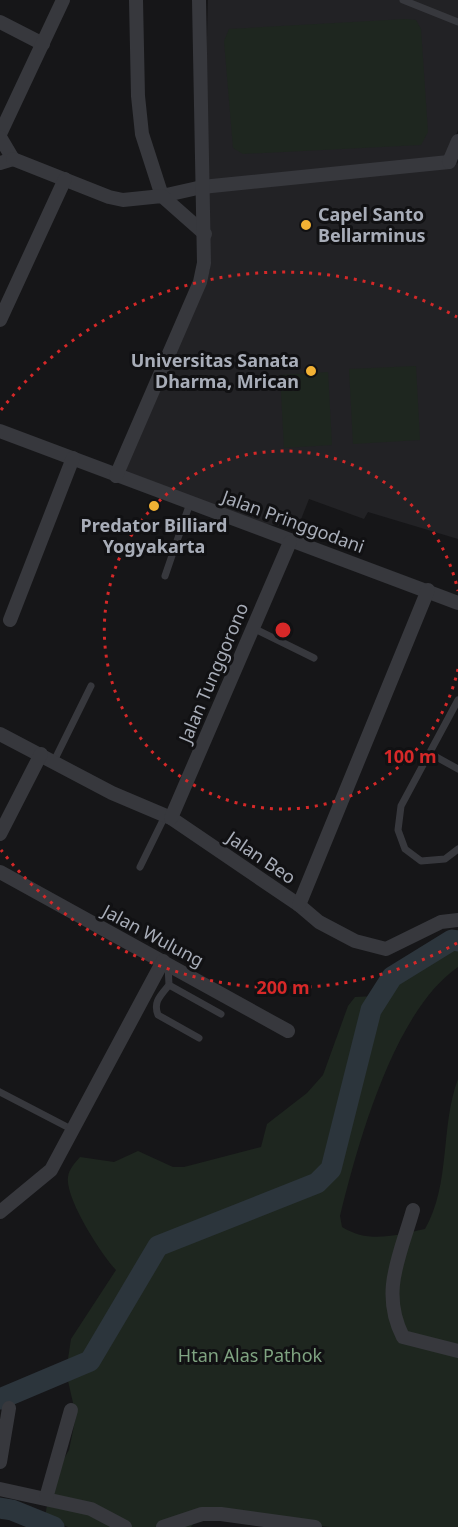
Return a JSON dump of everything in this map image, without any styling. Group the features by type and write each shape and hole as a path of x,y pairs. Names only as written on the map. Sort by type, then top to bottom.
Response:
{"street":[{"path":"63,0 0,136 6,161 123,200 162,196 202,188 454,165 458,141"},
{"path":"136,0 138,96 142,135 162,196 205,234"},
{"path":"116,476 200,282 204,263 199,0"},
{"path":"0,22 43,44"},
{"path":"0,320 65,179"},
{"name":"Jalan Pringgodani","path":"1,435 73,458 290,542 458,603"},
{"path":"10,620 73,458"},
{"name":"Jalan Tunggorono","path":"168,817 290,542"},
{"name":"Jalan Beo","path":"0,734 41,753 112,793 168,817 299,905 428,591"},
{"path":"0,834 41,753"},
{"name":"Jalan Wulung","path":"0,874 166,962 288,1031"},
{"path":"299,905 336,934 369,946 386,949 441,922 458,920"},
{"path":"0,1212 45,1177 166,962"},
{"path":"412,1210 391,1288 395,1321 403,1337 458,1351"},
{"path":"0,1462 9,1408"},
{"path":"46,1498 71,1410"},
{"path":"0,1489 91,1509 125,1527"},
{"path":"163,1527 202,1514 221,1514 315,1527"}],"lane":[{"path":"403,0 458,22"},
{"path":"165,576 190,503"},
{"path":"253,628 314,658"},
{"path":"54,761 91,686"},
{"path":"458,700 401,806 398,830 405,849 421,861 445,859 458,849"},
{"path":"430,754 458,769"},
{"path":"140,867 168,817"},
{"path":"166,962 169,985 156,1000 155,1007 158,1016 199,1038"},
{"path":"169,985 221,1014"},
{"path":"0,1092 73,1130"}],"shaded area":[{"name":"Universitas Sanata Dharma, Mrican","path":"208,0 458,0 458,130 450,150 458,164 458,539 368,512 364,519 309,499 298,527 261,524 118,473 210,269 203,184"}],"green space":[{"path":"416,20 421,29 428,132 421,145 243,154 233,148 224,41 229,29"},
{"path":"416,366 420,440 353,444 349,369"},
{"path":"328,372 332,445 284,448 280,375"},
{"name":"Htan Alas Pathok","path":"458,937 458,967 435,987 415,1014 397,1046 382,1081 357,1152 340,1216 342,1227 372,1237 404,1234 425,1229 439,1193 452,1097 458,1079 458,1527 330,1527 202,1512 191,1527 68,1527 45,1517 51,1481 69,1450 76,1416 66,1372 71,1339 116,1270 93,1239 72,1198 68,1177 72,1166 80,1157 114,1162 138,1151 173,1167 184,1167 261,1147 267,1124 307,1093 323,1075 348,1006 355,997 376,996 400,968"}],"waterway":[{"path":"0,1399 90,1361 158,1246 317,1183 331,1169 371,1010 392,977 452,940 458,941"},
{"path":"0,1508 12,1510 54,1527"}],"place":[{"name":"Capel Santo Bellarminus","path":"306,225"},
{"name":"Universitas Sanata Dharma, Mrican","path":"311,371"},
{"name":"Predator Billiard Yogyakarta","path":"154,506"}]}
